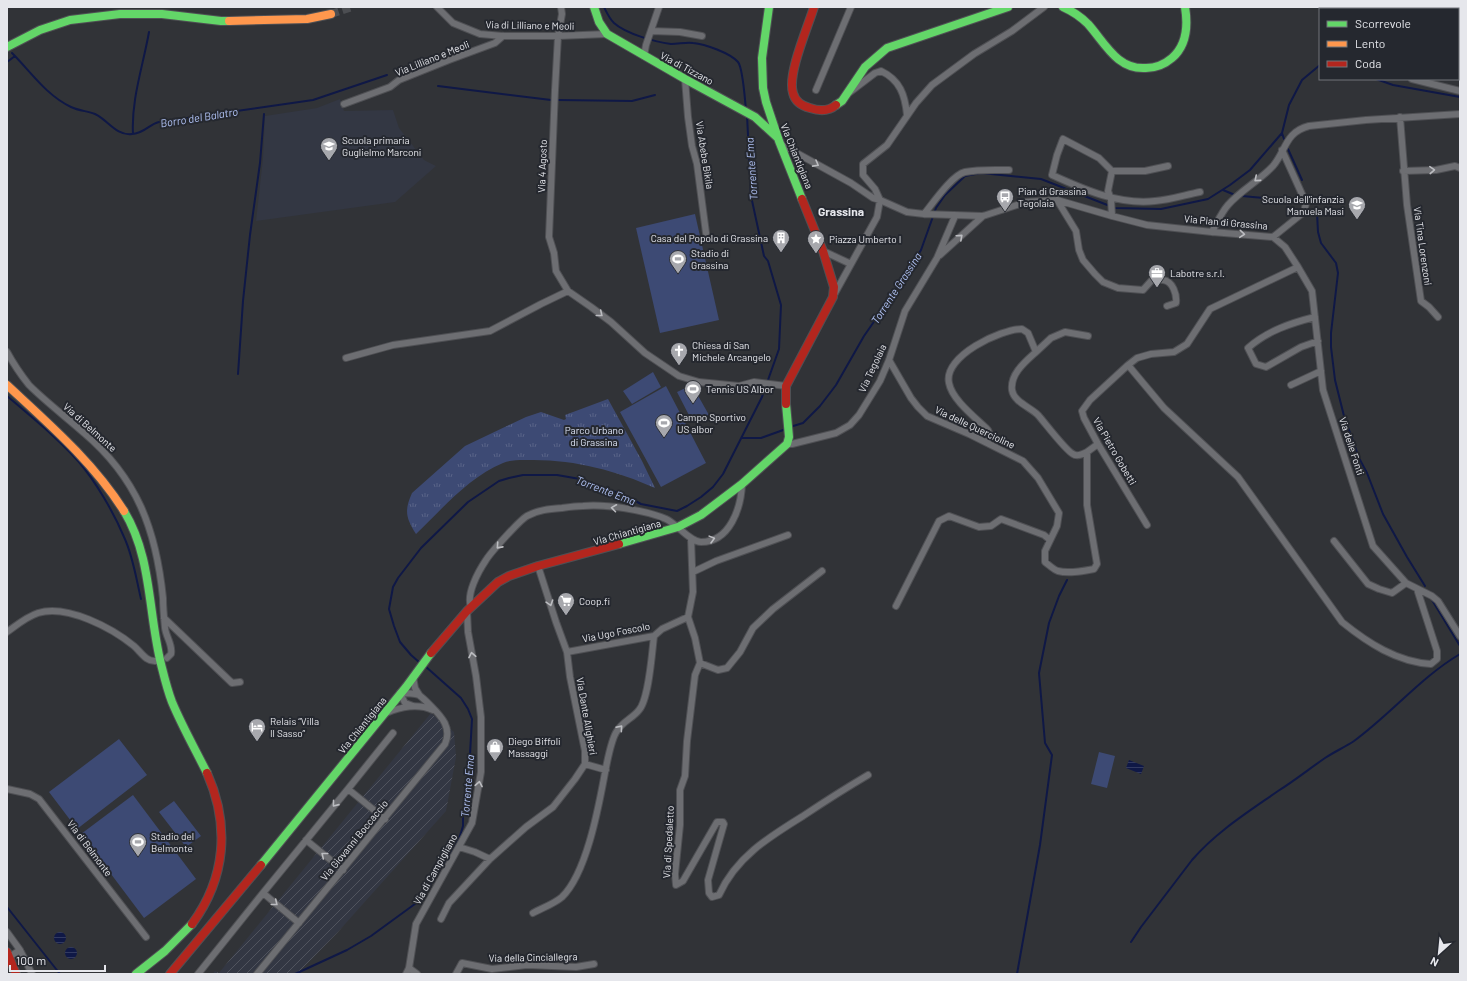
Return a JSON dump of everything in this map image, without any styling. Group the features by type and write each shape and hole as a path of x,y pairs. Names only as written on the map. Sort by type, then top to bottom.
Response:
{"main road":[{"name":"Via di Tizzano","path":"594,7 599,22 607,34 755,117 766,126 781,143"},
{"name":"Via Chiantigiana","path":"769,7 761,73 766,102 823,251 834,287 834,297"},
{"path":"814,7 793,72 792,84 793,93 798,102 805,107 820,111 833,108 838,105 848,94 865,67 887,48 1008,7"},
{"path":"1063,7 1072,11 1083,19 1109,52 1122,63 1132,68 1146,69 1164,63 1174,56 1179,49 1186,30 1187,22 1185,7"},
{"path":"7,46 40,30 70,20 120,14 162,14 221,21 307,19 331,14"},
{"path":"788,440 785,395 782,386 834,297"},
{"path":"7,385 82,455 108,485 128,515 139,544 147,576 158,652 168,688 176,712 213,788 221,822 221,852 216,876 211,892 202,910 166,952 136,974"},
{"name":"Via Chiantigiana","path":"170,974 276,848 433,651 469,609 498,582 509,576 538,566 593,552 678,527 701,515 742,484 788,440"},
{"path":"8,955 16,974"}],"street":[{"name":"Via di Lilliano e Meoli","path":"437,7 453,23 480,34 503,36 607,34"},
{"name":"Via 4 Agosto","path":"562,7 558,36 549,237 554,252 556,270 568,291"},
{"path":"644,56 646,45 659,7"},
{"path":"816,90 851,7"},
{"path":"834,297 877,217 880,200 875,189 862,175 863,164 887,145 922,95 932,86 974,54 1012,31 1044,7"},
{"path":"651,32 680,32 702,36"},
{"name":"Via Lilliano e Meoli","path":"344,104 390,87 399,80 495,43 503,36"},
{"path":"848,94 862,85 875,73 881,71 889,75 900,86 904,97 907,115"},
{"name":"Via Abebe Bikila","path":"685,79 688,118 692,146 697,164 706,233"},
{"path":"1416,80 1460,91"},
{"path":"1212,232 1227,207 1235,198 1274,166 1282,150 1296,131 1305,127 1352,121 1460,114"},
{"name":"Via Tina Lorenzoni","path":"1400,117 1404,171 1421,301 1438,317"},
{"path":"1168,166 1145,171 1112,171 1099,158 1063,140 1052,175 1112,201 1155,201 1200,192"},
{"path":"781,143 851,183 873,198 906,212 955,216 983,216"},
{"name":"Via Pian di Grassina","path":"983,216 1026,202 1057,200 1112,214 1147,225 1273,237 1295,220 1304,212 1306,208 1306,203 1282,150"},
{"path":"1404,171 1436,170 1455,166 1460,168"},
{"path":"927,214 945,187 964,172 1009,170"},
{"path":"1112,171 1108,191 1112,201 1112,214"},
{"path":"1057,200 1076,231 1079,250 1083,260 1103,282 1118,288 1143,290 1152,280 1164,280 1170,283 1177,296 1176,303 1167,306"},
{"name":"Via Tegolaia","path":"788,440 792,444 836,433 850,425 859,415 880,381 889,360 905,311 937,258 955,216"},
{"name":"Via Tegolaia","path":"937,258 983,216"},
{"name":"Via delle Fonti","path":"1273,237 1285,247 1312,291 1323,390 1373,546 1406,583 1432,596 1438,601 1460,636"},
{"path":"823,251 851,264"},
{"name":"Via Pietro Gobetti","path":"1147,525 1098,444 1084,418 1082,411 1090,400 1137,358 1151,354 1174,352 1187,344 1210,309 1298,267"},
{"path":"346,358 393,345 490,331 568,291 591,306 611,322 645,353 679,376 699,382 738,386 748,383 782,386"},
{"path":"1315,317 1290,323 1257,340 1248,348 1256,364 1266,367 1301,347 1318,341"},
{"path":"987,443 990,435 988,430 960,403 952,391 949,383 951,370 960,357 967,351 1002,332 1016,329 1028,333 1036,352"},
{"path":"1088,336 1065,332 1051,338 1017,372 1013,380 1012,392 1019,402 1037,414 1073,454 1080,455 1098,444"},
{"name":"Via di Belmonte","path":"7,352 28,384 85,434 112,461 128,480 141,504 150,528 158,560 165,629 172,649 171,654 167,658"},
{"name":"Via delle Quercioline","path":"889,360 911,398 926,416 1023,461 1038,478 1058,513 1057,526 1045,551 1045,562 1057,571 1085,571 1094,569 1097,564 1088,505 1087,452"},
{"path":"1128,365 1164,408 1238,477 1342,622 1363,638 1392,654 1417,663 1431,664 1437,659 1437,651 1417,589"},
{"path":"1291,385 1321,371"},
{"path":"691,538 701,542 721,536 728,531 742,496 742,484"},
{"name":"Via di Campigliano","path":"406,974 409,968 416,924 472,823 481,772 481,717 476,676 468,632 468,601 478,572 487,558 526,517 535,512 583,506 608,507 642,512 666,519 691,538"},
{"path":"896,606 939,521 949,516 979,527 991,526 1001,519 1044,535 1050,540"},
{"path":"693,572 788,535"},
{"name":"Via di Spedaletto","path":"691,538 693,572 692,592 688,617 695,638 700,663 695,675 687,741 685,776 680,790 680,824 675,874 676,884 683,880 717,822 723,822 724,824 708,880 708,893 712,897 719,895 725,881 734,869 773,834 868,775"},
{"path":"1334,541 1368,584 1379,590 1392,593 1406,583"},
{"name":"Via Dante Alighieri","path":"441,919 449,903 490,859 526,826 553,806 575,780 585,764 585,751 570,677 567,652 538,566"},
{"path":"700,663 718,670 727,668 740,652 753,628 773,609 822,571"},
{"path":"7,632 32,615 50,610 60,611 79,616 111,631 127,640 148,659 156,661"},
{"name":"Via Ugo Foscolo","path":"567,652 654,636 662,629 688,617"},
{"path":"164,618 232,683 240,682"},
{"path":"456,624 468,632"},
{"path":"533,913 560,898 569,889 580,869 591,836 606,767 617,730 640,710 644,702 650,675 654,636"},
{"name":"Via Giovanni Boccaccio","path":"257,974 445,744 447,730 443,719 415,688 414,675"},
{"path":"400,693 414,694 422,697"},
{"path":"400,693 405,703 413,706"},
{"path":"384,713 413,706 426,707 438,713"},
{"path":"198,974 393,733"},
{"path":"585,764 606,767"},
{"name":"Via di Belmonte","path":"7,789 30,794 44,804 146,938"},
{"path":"348,789 385,819"},
{"path":"306,840 343,870"},
{"path":"459,848 475,852 490,859"},
{"path":"263,893 299,923"},
{"path":"7,932 20,950 32,974"},
{"path":"8,955 20,950"},
{"name":"Via della Cinciallegra","path":"456,974 462,963 492,969 528,965 576,968 594,964"},
{"path":"409,968 417,974"}],"shaded area":[{"path":"340,99 344,111 393,110 399,128 424,160 436,166 395,202 256,221 263,158 265,116 317,108"},
{"path":"431,713 454,732 456,757 446,811 337,933 297,974 213,974 215,971 219,973"},
{"path":"1129,760 1144,766 1141,774 1126,768"},
{"path":"58,932 62,932 66,938 62,944 58,944 54,940 54,936"},
{"path":"69,947 73,947 77,953 73,959 69,959 65,955 65,951"}],"green space":[{"name":"Stadio di Grassina","path":"695,214 719,320 660,333 636,228"},
{"path":"653,372 661,387 632,404 623,391"},
{"name":"Tennis US Albor","path":"692,385 709,415 693,423 677,392"},
{"name":"Campo Sportivo US albor","path":"666,386 706,463 661,487 620,412"},
{"name":"Parco Urbano di Grassina","path":"608,399 655,488 626,476 581,464 550,461 510,461 491,469 467,485 416,534 407,514 412,493 465,446 526,417 541,412 564,420 566,419 565,415"},
{"path":"119,739 147,775 77,829 49,792"},
{"path":"1099,752 1115,756 1107,788 1091,784"},
{"name":"Stadio del Belmonte","path":"133,795 196,879 144,918 81,834"},
{"path":"174,801 201,836 186,847 159,812"}],"waterway":[{"name":"Torrente Ema","path":"604,7 614,23 633,34 671,44 690,43 704,45 729,55 740,65 744,85 746,110"},
{"path":"133,134 134,108 149,32"},
{"name":"Borro del Balatro","path":"12,53 46,90 62,102 74,108 95,114 121,133 126,134 136,134 159,122 313,100 387,75"},
{"path":"7,62 15,56"},
{"name":"Torrente Grassina","path":"790,427 803,423 820,406 836,385 864,336 905,277 921,250 936,208 945,195 965,176 981,173 1041,179 1115,208 1161,209 1208,199 1250,170 1282,133 1289,105 1302,80 1319,66"},
{"name":"Torrente Grassina","path":"1379,80 1393,85 1460,97"},
{"name":"Borro del Balatro","path":"438,86 551,100"},
{"name":"Borro del Balatro","path":"558,100 632,101 655,95"},
{"path":"238,374 243,301 260,163 264,114"},
{"name":"Torrente Ema","path":"419,662 400,642 394,626 389,609 393,587 421,548 468,502 499,481 523,475 557,475 580,479 626,496 641,504 677,511 701,497 713,487 723,474 762,397 779,349 781,305 768,261 764,256 751,196 747,115"},
{"name":"Torrente Grassina","path":"1282,133 1284,139"},
{"path":"1288,149 1302,180"},
{"path":"1223,190 1235,195"},
{"path":"1242,196 1276,199"},
{"path":"1317,213 1318,232 1321,243 1336,263 1338,273 1331,333 1331,347 1335,380 1344,416 1359,458 1367,473 1383,514 1425,586"},
{"path":"7,396 71,453 98,488 115,518 127,544 141,599"},
{"name":"Torrente Grassina","path":"742,438 761,438 786,429"},
{"path":"1017,974 1040,845 1052,755 1045,743 1039,673 1049,623 1059,596 1067,580"},
{"path":"1432,600 1460,646"},
{"path":"1131,942 1192,860 1211,840 1325,758 1354,741 1432,674 1460,654"},
{"name":"Torrente Ema","path":"295,974 347,950 371,936 419,901 460,836 463,826 463,815 468,790 472,719 461,698 425,666"},
{"path":"7,907 60,974"}],"tunnel":[{"path":"331,14 352,7"}],"traffic: fast":[{"path":"594,7 599,22 607,34 755,117 778,138"},
{"path":"769,7 762,58 763,88 779,141 802,199"},
{"path":"836,105 842,101 865,67 887,48 1008,7"},
{"path":"1063,7 1070,10 1085,21 1112,54 1119,60 1127,65 1146,68 1166,62 1172,58 1181,47 1186,28 1185,7"},
{"path":"7,47 40,30 70,20 120,14 162,14 229,21"},
{"path":"619,544 678,527 701,515 742,484 787,444 789,437 786,404"},
{"path":"124,511 140,547 145,566 157,644 172,702 207,773"},
{"path":"261,865 406,687 431,653"},
{"path":"136,974 165,951 192,924"}],"traffic: slow":[{"path":"229,21 307,19 331,14"},
{"path":"7,385 70,444 99,476 124,511"}],"traffic: jam":[{"path":"814,7 795,63 792,85 793,93 799,103 813,109 827,110 836,105"},
{"path":"786,404 786,386 833,297 834,287 823,251 802,199"},
{"path":"431,653 467,611 498,582 509,576 538,566 619,544"},
{"path":"192,924 212,888 218,870 221,851 219,812 207,773"},
{"path":"170,974 261,865"},
{"path":"7,952 16,974"}],"place":[{"name":"Scuola primaria Guglielmo Marconi","path":"329,161"},
{"name":"Pian di Grassina Tegolaia","path":"1005,212"},
{"name":"Scuola dell'infanzia Manuela Masi","path":"1357,220"},
{"name":"Casa del Popolo di Grassina","path":"781,253"},
{"name":"Piazza Umberto I","path":"816,254"},
{"name":"Stadio di Grassina","path":"678,274"},
{"name":"Labotre s.r.l.","path":"1157,288"},
{"name":"Chiesa di San Michele Arcangelo","path":"679,366"},
{"name":"Tennis US Albor","path":"693,404"},
{"name":"Campo Sportivo US albor","path":"664,438"},
{"name":"Coop.fi","path":"566,616"},
{"name":"Relais “Villa Il Sasso”","path":"257,742"},
{"name":"Diego Biffoli Massaggi","path":"495,762"},
{"name":"Stadio del Belmonte","path":"138,857"}],"district":[{"name":"Grassina","path":"841,211"}]}
